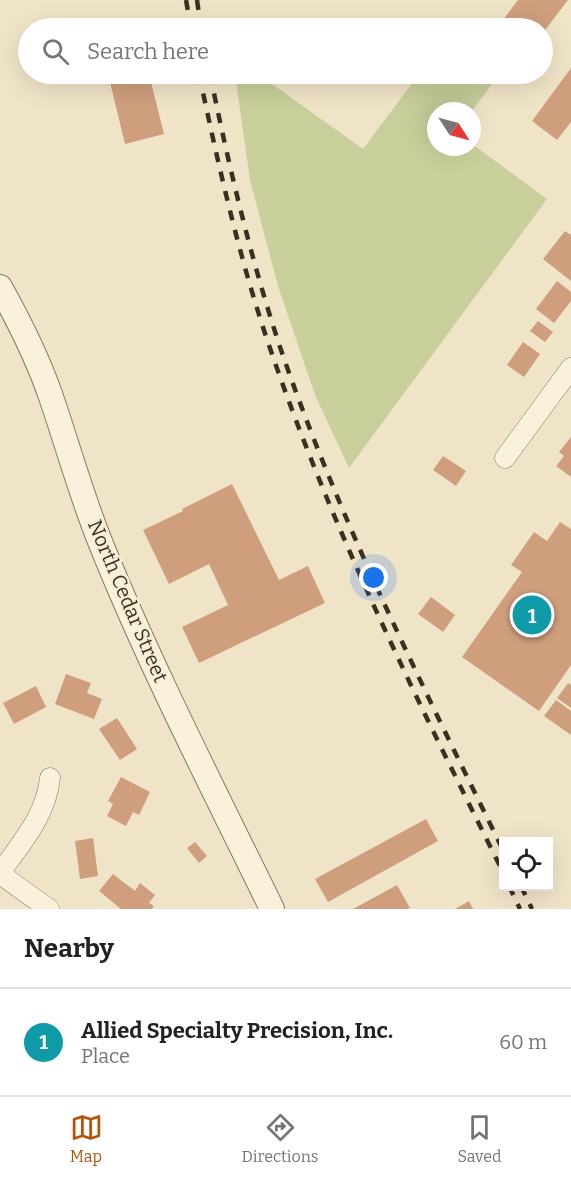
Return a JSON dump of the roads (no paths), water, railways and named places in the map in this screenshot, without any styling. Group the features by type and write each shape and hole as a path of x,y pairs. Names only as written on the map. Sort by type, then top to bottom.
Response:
{"street":[{"name":"North Cedar Street","path":"0,287 27,340 49,391 100,542 143,643 272,909"},
{"path":"505,458 571,368"},
{"path":"49,909 0,874 42,810 48,794 50,778"}],"railway":[{"path":"186,0 189,18"},
{"path":"197,0 200,18"},
{"path":"201,84 240,250 260,319 296,421 379,618 499,864"},
{"path":"212,84 250,248 270,316 304,415 385,604 499,842"},
{"path":"511,891 520,909"},
{"path":"523,891 532,909"}],"place":[{"name":"Allied Specialty Precision, Inc.","path":"532,615"}]}
